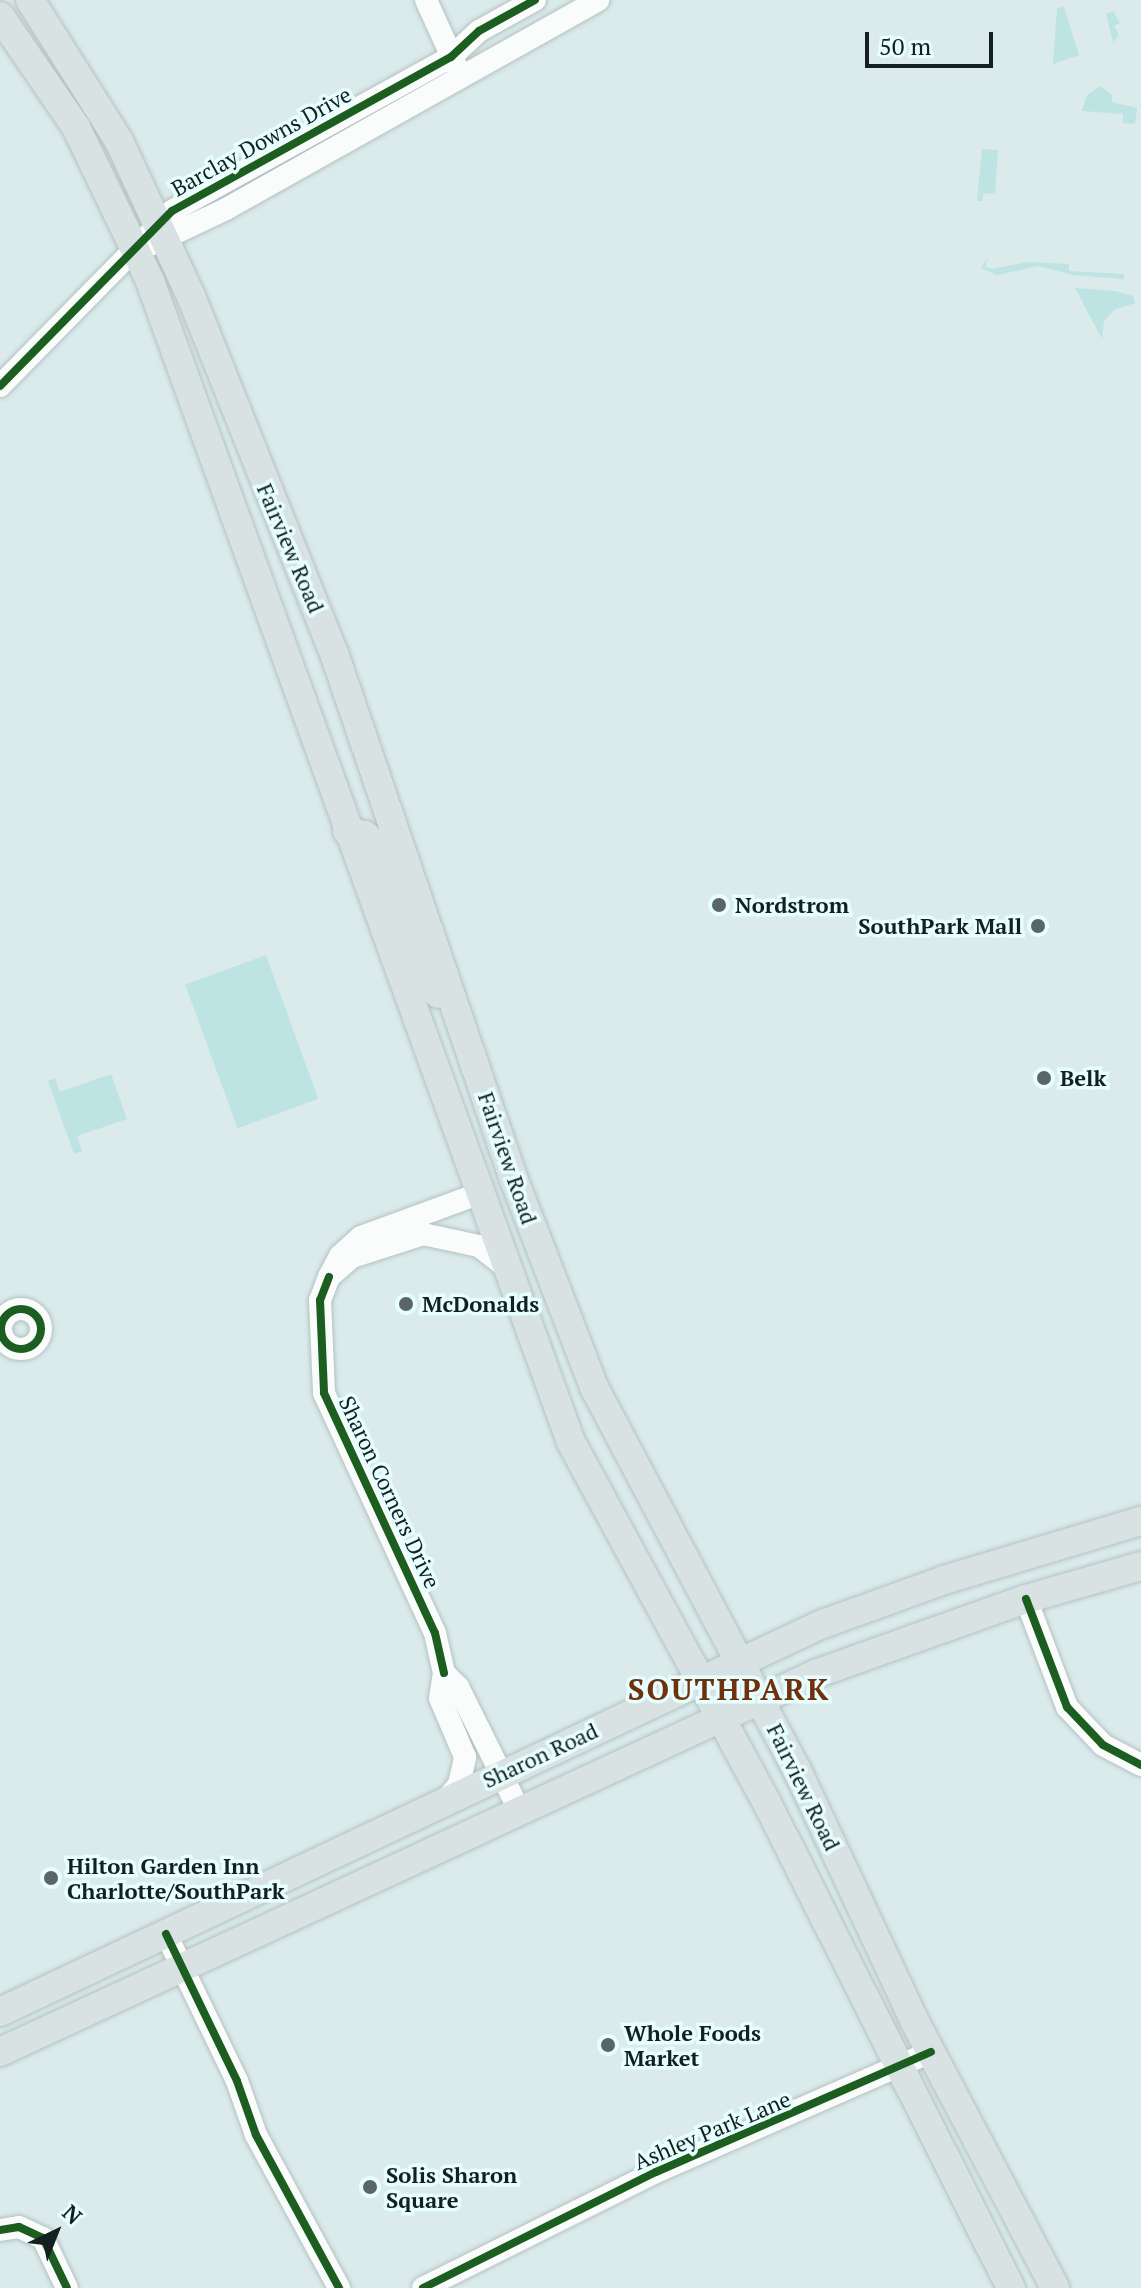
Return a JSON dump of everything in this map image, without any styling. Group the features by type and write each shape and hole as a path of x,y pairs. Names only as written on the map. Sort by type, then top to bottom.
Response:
{"main road":[{"name":"Fairview Road","path":"30,0 97,102 164,230 329,642 513,1177 595,1389 760,1698 931,2052 1055,2288"},
{"name":"Fairview Road","path":"0,16 60,99 138,251 503,1265 576,1454 719,1717 1011,2288"},
{"path":"347,831 365,835 376,846 419,960 463,1025"},
{"name":"Sharon Road","path":"0,2012 697,1680 858,1610 1141,1521"},
{"name":"Sharon Road","path":"0,2052 183,1970 760,1698 1026,1599 1141,1566"}],"street":[{"path":"426,0 463,78"},
{"name":"Barclay Downs Drive","path":"164,230 181,205 451,57 479,31 535,0"},
{"name":"Barclay Downs Drive","path":"0,386 82,298 164,230 463,78 598,0"},
{"name":"Sharon Corners Drive","path":"447,1799 459,1784 465,1757 440,1698 444,1673 435,1633 324,1393 320,1300 340,1256 361,1237 478,1194"},
{"path":"329,1277 352,1257 423,1234 473,1243 503,1265"},
{"path":"1026,1599 1067,1707 1103,1745 1141,1765"},
{"name":"Sharon Corners Drive","path":"444,1673 458,1687 519,1810"},
{"path":"166,1934 237,2081 256,2135 339,2288"},
{"name":"Ashley Park Lane","path":"423,2288 656,2172 931,2052"},
{"path":"0,2230 19,2227 43,2238 67,2288"}],"shaded area":[{"path":"1064,7 1079,55 1053,64 1057,8"},
{"path":"1113,11 1120,23 1114,26 1119,35 1113,42 1106,14"},
{"path":"1100,86 1112,95 1112,102 1137,108 1135,124 1123,123 1123,114 1082,111 1087,95"},
{"path":"982,149 998,150 995,194 984,193 982,201 977,201"},
{"path":"988,257 985,267 992,269 1029,262 1069,264 1069,271 1124,274 1124,279 1072,275 1038,266 997,275 981,268"},
{"path":"1075,288 1115,291 1133,296 1135,303 1114,310 1104,321 1102,339"},
{"path":"266,955 318,1099 238,1128 185,984"},
{"path":"111,1074 127,1119 77,1136 82,1151 74,1154 48,1081 55,1078 60,1092"}],"cycle path":[{"path":"0,386 172,211 451,57 479,31 535,0"},
{"path":"329,1277 320,1300 324,1393 435,1633 444,1673"},
{"path":"21,1309 35,1315 41,1329 35,1343 21,1349 7,1343 1,1329 7,1315 21,1309"},
{"path":"1026,1599 1067,1707 1103,1745 1141,1765"},
{"path":"166,1934 237,2081 256,2135 339,2288"},
{"path":"423,2288 656,2172 931,2052"},
{"path":"0,2230 19,2227 43,2238 67,2288"}],"place":[{"name":"Nordstrom","path":"719,905"},
{"name":"SouthPark Mall","path":"1038,926"},
{"name":"Belk","path":"1044,1078"},
{"name":"McDonalds","path":"406,1304"},
{"name":"Hilton Garden Inn Charlotte/SouthPark","path":"51,1878"},
{"name":"Whole Foods Market","path":"608,2045"},
{"name":"Solis Sharon Square","path":"370,2187"}],"district":[{"name":"SOUTHPARK","path":"729,1689"}]}
